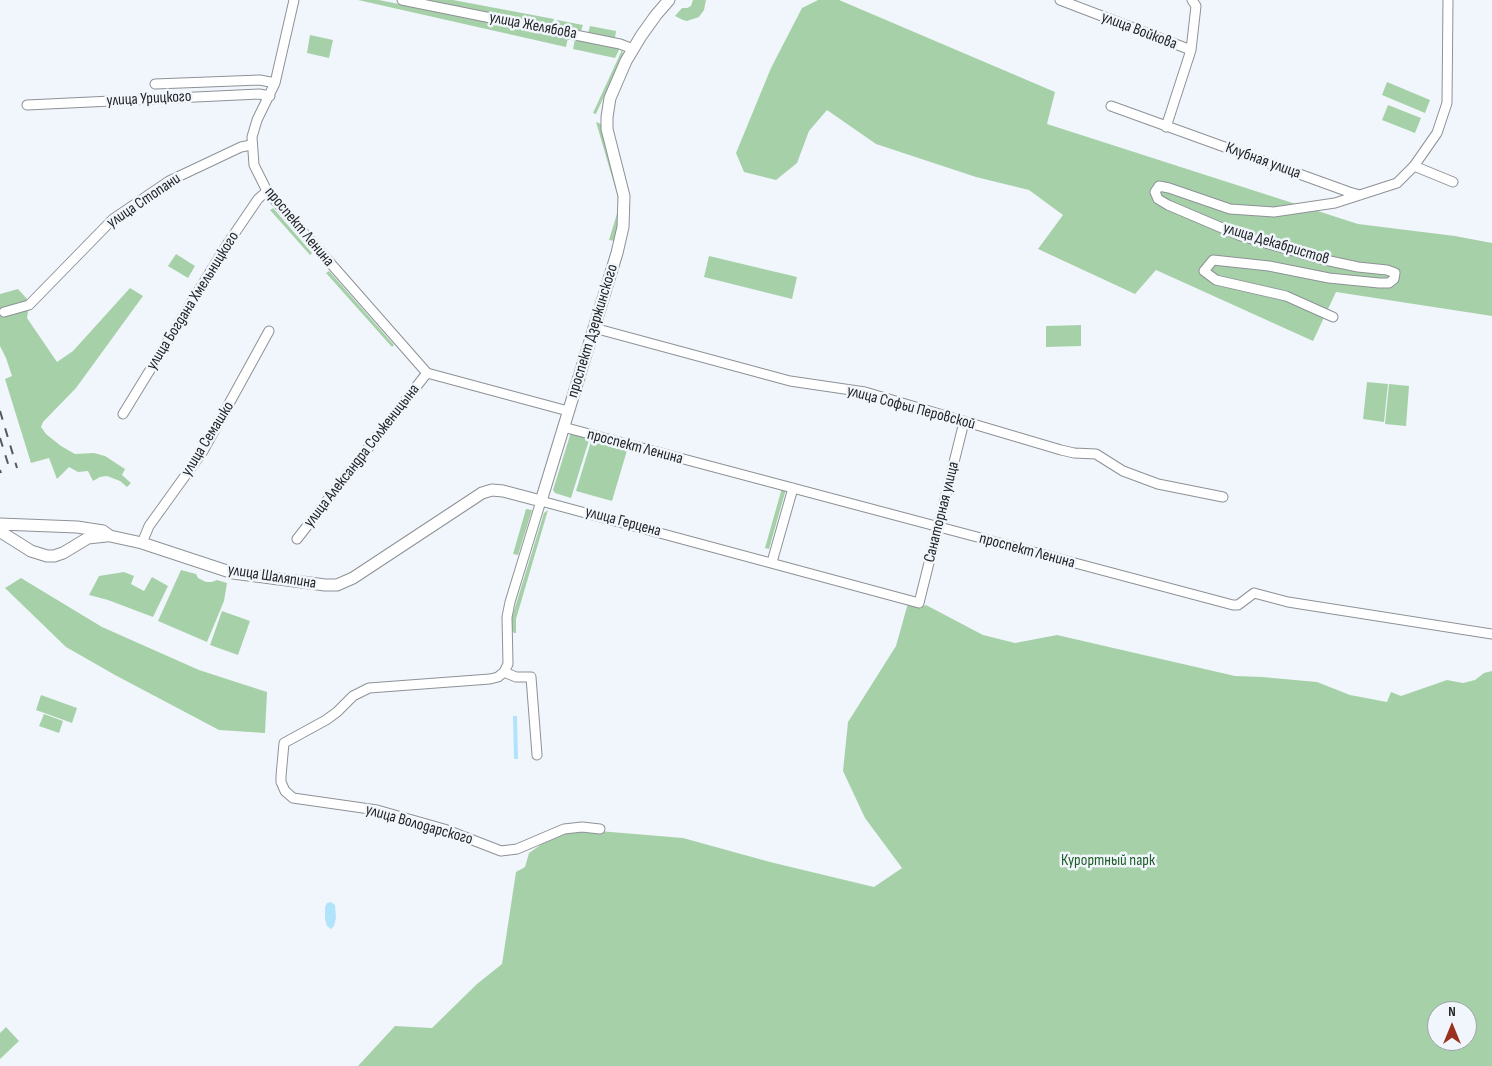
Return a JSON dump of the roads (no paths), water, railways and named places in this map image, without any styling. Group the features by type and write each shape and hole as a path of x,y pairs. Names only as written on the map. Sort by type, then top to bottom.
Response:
{"main road":[{"name":"проспект Дзержинского","path":"541,500 621,241 625,211 622,184 608,129 607,108 614,88 633,49 656,15 669,0"},
{"name":"улица Герцена","path":"346,582 482,493 492,490 503,491 541,500"},
{"name":"улица Шаляпина","path":"0,524 77,527 102,531 110,536 142,543 183,558 234,573 325,585 337,585 346,582"},
{"path":"0,530 31,551 47,556 63,553 88,538 110,536"}],"street":[{"name":"проспект Ленина","path":"294,0 275,82 254,130 251,145 254,165 266,191 427,373"},
{"name":"улица Желябова","path":"402,0 620,44 633,49"},
{"name":"улица Войкова","path":"1060,0 1191,50"},
{"path":"1166,126 1191,50 1196,6 1192,0"},
{"name":"улица Декабристов","path":"1333,317 1286,296 1216,280 1204,271 1213,260 1269,266 1329,278 1379,283 1389,283 1394,279 1395,273 1325,260 1241,236 1168,205 1158,199 1155,192 1159,186 1230,209 1266,212 1323,205 1397,183 1414,166 1437,133 1447,103 1448,0"},
{"name":"улица Урицкого","path":"155,84 260,80 275,82"},
{"name":"улица Урицкого","path":"27,106 259,94 270,96"},
{"name":"Клубная улица","path":"1111,106 1360,195"},
{"name":"улица Стопани","path":"4,312 29,305 113,219 129,208 169,181 242,147 251,145"},
{"path":"1414,166 1453,182"},
{"name":"улица Богдана Хмельницкого","path":"123,414 226,246 258,199 266,191"},
{"name":"улица Софьи Перовской","path":"594,328 790,381 865,392 1061,450 1074,453 1096,454 1122,471 1158,484 1223,497"},
{"name":"улица Семашко","path":"142,543 149,526 203,451 270,331"},
{"path":"427,373 568,411"},
{"name":"улица Александра Солженицына","path":"298,540 427,373"},
{"name":"Санаторная улица","path":"919,603 964,422"},
{"name":"проспект Ленина","path":"563,427 1233,605 1238,605 1254,593 1288,602 1492,634"},
{"path":"772,562 793,488"},
{"name":"улица Герцена","path":"541,500 919,603"},
{"name":"проспект Дзержинского","path":"504,672 508,664 507,617 510,602 541,500"},
{"path":"504,672 516,677 531,677 537,755"},
{"name":"улица Володарского","path":"504,672 498,677 490,679 370,688 361,691 326,720 284,743 280,776 285,790 293,798 378,810 444,829 501,851 518,849 564,829 582,827 600,829"}],"water":[{"path":"513,716 517,716 518,759 514,759"},
{"path":"331,902 335,905 336,918 331,929 327,926 325,919 325,907 327,903"}],"railway":[{"path":"0,411 17,468"},
{"path":"0,438 10,470"}],"park label":[{"name":"Курортный парк","path":"1108,861"}]}
